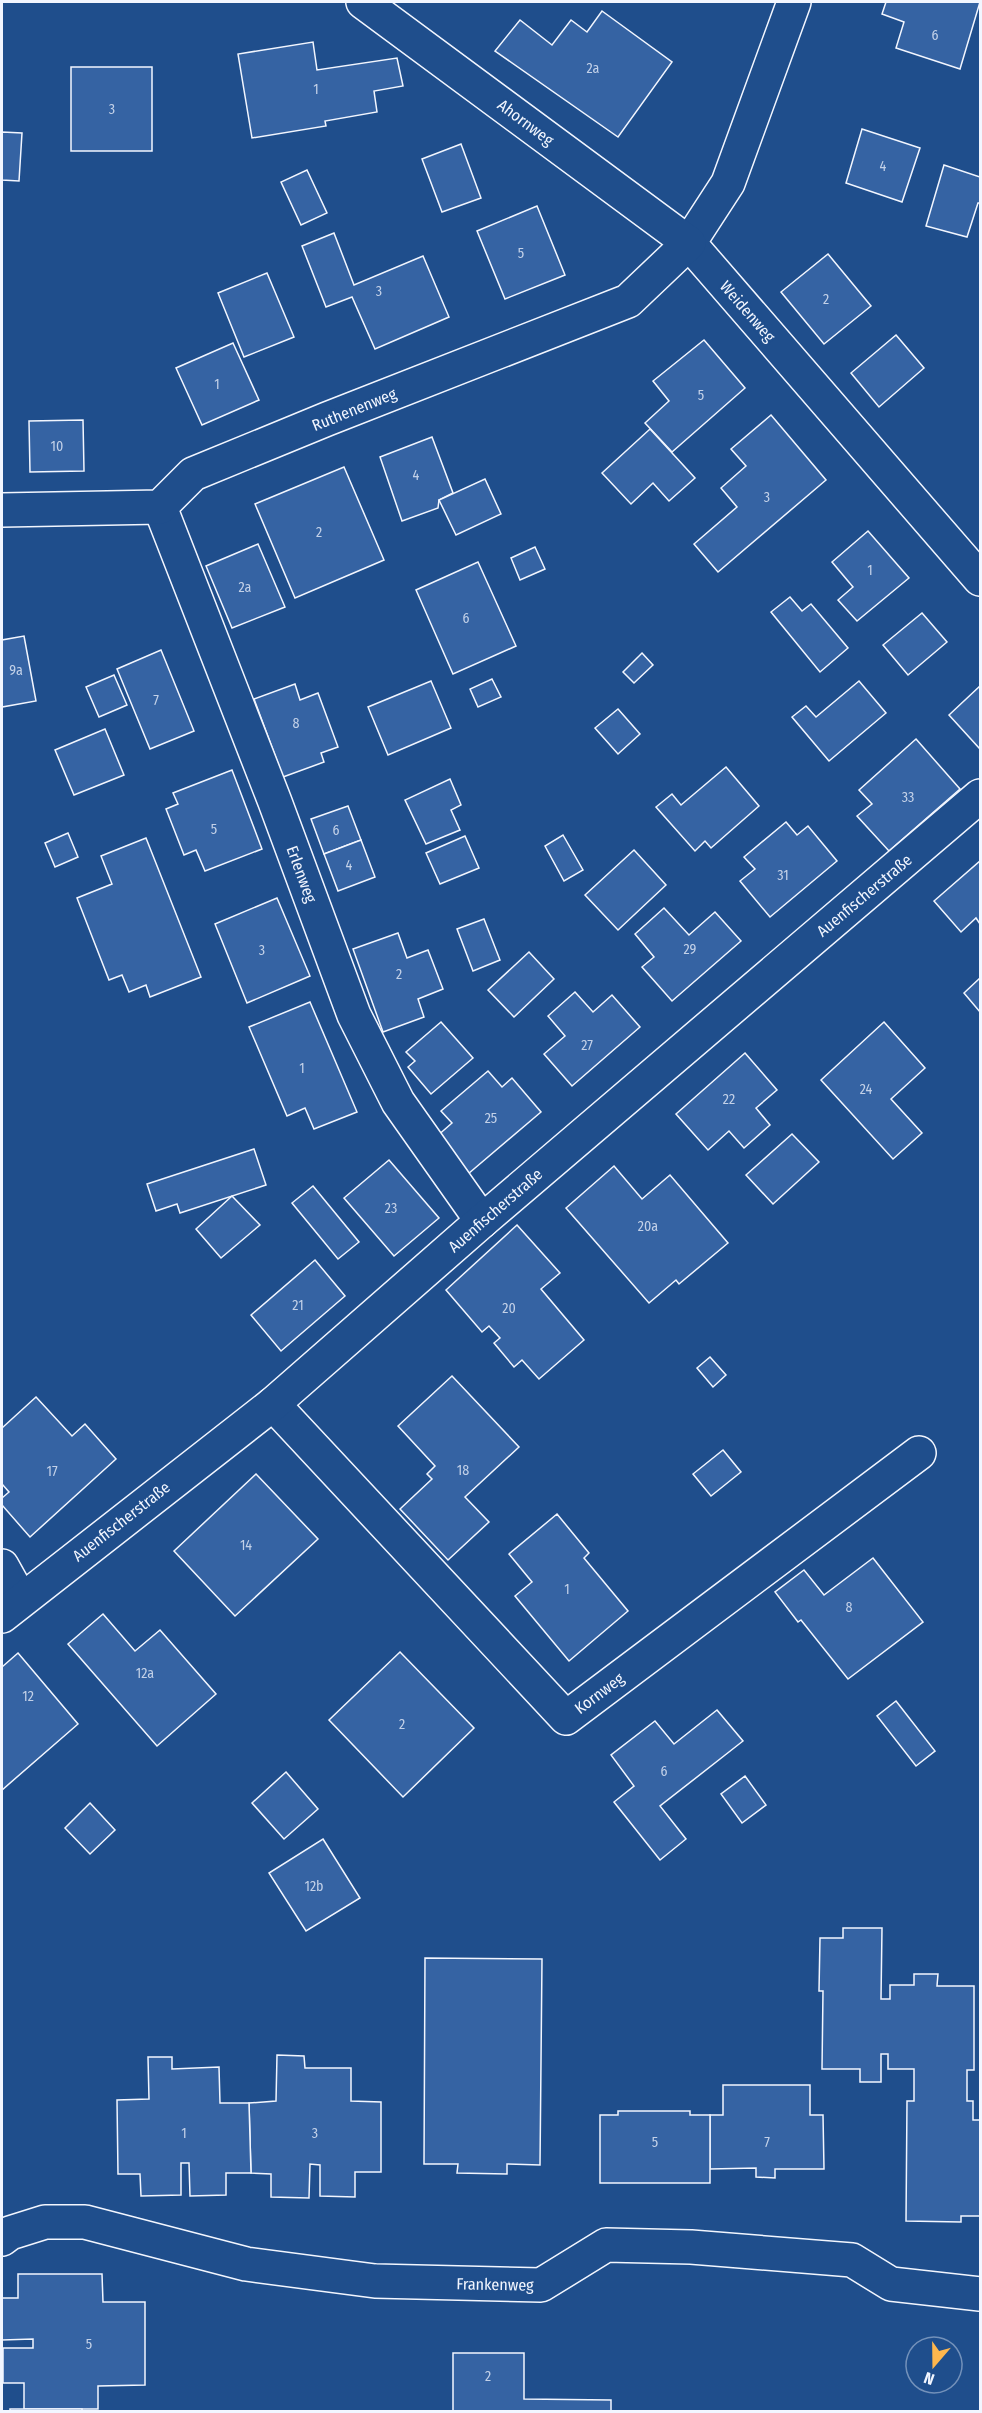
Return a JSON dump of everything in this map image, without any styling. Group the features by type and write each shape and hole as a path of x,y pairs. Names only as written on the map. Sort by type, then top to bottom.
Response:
{"street":[{"name":"Ahornweg","path":"363,2 689,243"},
{"path":"689,243 728,183 794,2"},
{"name":"Ruthenenweg","path":"160,507 193,474 628,301 689,243"},
{"name":"Weidenweg","path":"689,243 981,579"},
{"path":"2,510 160,507"},
{"name":"Erlenweg","path":"160,507 275,802 354,1015 398,1102 482,1221"},
{"name":"Auenfischerstraße","path":"11,1608 273,1404 482,1221 981,796"},
{"name":"Kornweg","path":"273,1404 566,1718 919,1454"},
{"path":"2,1566 11,1608"},
{"name":"Frankenweg","path":"2,2239 10,2233 45,2222 85,2222 246,2264 375,2281 541,2285 606,2245 691,2247 852,2260 891,2284 981,2294"}],"building":[{"path":"886,2 980,2 960,69 896,48 904,22 882,14"},
{"path":"602,11 672,62 618,137 495,51 520,20 552,45 571,20 587,32"},
{"path":"313,42 317,70 397,58 403,86 374,91 377,112 325,121 326,126 252,138 238,54"},
{"path":"71,67 152,67 152,151 71,151"},
{"path":"862,129 920,148 902,202 846,183"},
{"path":"2,132 22,133 19,181 2,180"},
{"path":"461,144 481,198 442,212 422,159"},
{"path":"944,165 980,177 980,203 978,203 967,237 926,226"},
{"path":"307,170 327,213 301,225 281,182"},
{"path":"537,206 565,275 505,299 477,231"},
{"path":"334,233 354,285 423,256 449,317 375,349 352,297 326,307 302,246"},
{"path":"828,254 871,306 824,344 781,292"},
{"path":"267,273 294,337 244,357 218,293"},
{"path":"896,335 924,368 879,407 851,373"},
{"path":"704,340 745,388 672,452 645,423 669,401 653,381"},
{"path":"233,343 259,400 202,425 176,368"},
{"path":"771,415 826,480 718,572 694,544 737,507 721,488 746,466 731,449"},
{"path":"83,420 84,471 30,472 29,421"},
{"path":"650,429 695,478 669,501 653,483 631,504 602,473"},
{"path":"432,437 453,493 439,500 438,508 402,521 380,457"},
{"path":"344,467 384,560 295,598 255,504"},
{"path":"485,479 501,514 456,535 439,500"},
{"path":"868,531 909,578 857,621 838,600 853,587 832,562"},
{"path":"258,544 285,607 232,628 206,566"},
{"path":"535,547 545,569 520,580 511,558"},
{"path":"478,562 516,646 453,674 416,590"},
{"path":"790,597 802,611 811,604 848,648 820,672 771,612"},
{"path":"922,613 947,642 908,675 883,645"},
{"path":"24,636 36,701 2,707 2,640"},
{"path":"161,650 194,731 150,749 117,669"},
{"path":"642,653 653,665 634,683 623,672"},
{"path":"114,675 127,705 99,717 86,687"},
{"path":"492,679 501,697 478,707 470,689"},
{"path":"431,681 451,728 388,755 368,707"},
{"path":"859,681 886,713 829,761 792,717 806,706 816,717"},
{"path":"295,684 300,700 318,693 338,747 321,753 324,762 283,777 254,699"},
{"path":"980,686 980,749 949,715"},
{"path":"618,709 640,734 618,754 595,728"},
{"path":"105,729 124,775 74,795 55,750"},
{"path":"916,739 960,789 889,851 857,816 872,804 859,790"},
{"path":"726,767 759,806 711,848 705,841 695,851 656,807 672,794 681,805"},
{"path":"232,770 262,849 205,871 196,850 184,855 166,809 178,804 173,793"},
{"path":"450,779 461,805 451,810 460,830 426,844 405,800"},
{"path":"348,806 361,840 324,854 311,819"},
{"path":"786,822 797,835 808,826 837,861 770,917 740,881 755,869 744,857"},
{"path":"68,833 78,857 55,867 45,843"},
{"path":"563,835 583,870 564,881 545,846"},
{"path":"465,836 479,868 440,884 426,853"},
{"path":"146,838 201,977 150,997 146,985 129,992 122,975 109,980 77,898 112,884 101,856"},
{"path":"361,840 375,877 338,891 324,854"},
{"path":"634,850 666,885 618,930 585,895"},
{"path":"980,861 980,924 976,918 961,932 934,901"},
{"path":"277,898 310,976 247,1003 215,924"},
{"path":"664,908 689,935 715,912 741,941 672,1001 642,967 654,957 635,934"},
{"path":"484,919 500,960 473,971 457,929"},
{"path":"398,933 407,958 428,950 443,989 418,999 424,1017 383,1032 353,949"},
{"path":"529,952 554,979 514,1017 488,990"},
{"path":"980,978 980,1012 964,993"},
{"path":"575,992 593,1012 612,995 640,1027 572,1086 544,1054 565,1036 548,1016"},
{"path":"310,1002 357,1112 314,1129 305,1108 287,1116 249,1027"},
{"path":"441,1022 473,1058 431,1094 408,1067 415,1061 406,1052"},
{"path":"884,1022 925,1068 891,1099 922,1133 893,1159 821,1080"},
{"path":"745,1053 777,1090 756,1108 770,1125 744,1148 729,1131 708,1150 676,1114"},
{"path":"488,1071 502,1087 512,1078 541,1112 468,1174 436,1137 452,1123 441,1111"},
{"path":"792,1134 819,1162 773,1204 746,1175"},
{"path":"254,1149 266,1185 180,1213 177,1204 156,1211 147,1184"},
{"path":"389,1160 439,1218 394,1256 344,1198"},
{"path":"614,1166 642,1199 670,1175 728,1243 679,1284 676,1280 649,1303 566,1208"},
{"path":"313,1186 359,1242 338,1259 292,1203"},
{"path":"232,1196 260,1225 221,1258 196,1229"},
{"path":"517,1225 560,1273 541,1289 584,1340 539,1379 522,1360 514,1367 494,1343 500,1338 489,1326 482,1332 446,1290"},
{"path":"315,1260 345,1296 281,1351 251,1315"},
{"path":"710,1357 726,1375 713,1387 697,1368"},
{"path":"452,1376 519,1447 465,1497 489,1522 448,1560 400,1509 432,1479 427,1474 435,1466 398,1426"},
{"path":"36,1397 72,1436 85,1424 116,1459 30,1537 2,1505 2,1498 9,1492 2,1484 2,1428"},
{"path":"723,1450 741,1472 711,1496 693,1474"},
{"path":"256,1474 318,1539 235,1616 174,1551"},
{"path":"557,1514 589,1553 584,1558 628,1611 569,1661 515,1596 532,1582 509,1554"},
{"path":"873,1558 923,1622 848,1679 801,1620 798,1622 775,1592 804,1570 824,1595"},
{"path":"103,1614 135,1651 160,1630 216,1694 157,1746 68,1644"},
{"path":"400,1652 474,1728 403,1797 329,1720"},
{"path":"18,1653 78,1724 2,1790 2,1667"},
{"path":"896,1701 935,1751 916,1766 877,1716"},
{"path":"717,1710 743,1741 660,1806 686,1839 660,1860 614,1802 634,1786 611,1755 655,1721 674,1744"},
{"path":"286,1772 318,1809 284,1839 252,1803"},
{"path":"745,1776 766,1805 742,1823 721,1794"},
{"path":"90,1803 115,1830 90,1854 65,1828"},
{"path":"323,1839 360,1898 306,1931 269,1873"},
{"path":"843,1928 882,1928 881,1999 890,1999 890,1985 914,1985 914,1974 938,1974 937,1986 974,1986 974,2070 967,2070 967,2101 973,2101 973,2120 980,2120 980,2216 961,2216 961,2222 906,2221 907,2101 914,2101 914,2069 888,2069 888,2054 881,2054 881,2082 860,2082 860,2069 822,2069 823,1991 819,1991 820,1938 843,1938"},
{"path":"425,1958 542,1959 540,2165 507,2164 507,2174 457,2173 458,2164 424,2164"},
{"path":"277,2055 304,2056 305,2068 351,2068 351,2101 381,2102 381,2172 355,2172 355,2197 320,2196 320,2165 310,2164 309,2198 271,2197 271,2174 251,2173 249,2103 276,2101"},
{"path":"148,2057 172,2057 172,2069 219,2067 220,2103 249,2103 251,2173 226,2173 226,2195 190,2196 189,2163 181,2163 181,2195 141,2196 140,2174 118,2174 117,2100 149,2099"},
{"path":"723,2085 810,2085 810,2115 823,2115 824,2169 775,2169 775,2178 756,2177 756,2168 710,2169 710,2115 723,2115"},
{"path":"618,2111 690,2111 690,2115 710,2115 710,2183 600,2183 600,2115 618,2115"},
{"path":"18,2274 102,2274 103,2302 145,2302 145,2385 98,2386 98,2409 24,2409 24,2383 3,2383 3,2348 33,2348 33,2339 2,2340 2,2298 18,2298"},
{"path":"453,2353 524,2353 524,2399 611,2400 611,2412 453,2412"},
{"path":"10,2409 82,2409 82,2412 10,2412"}]}
